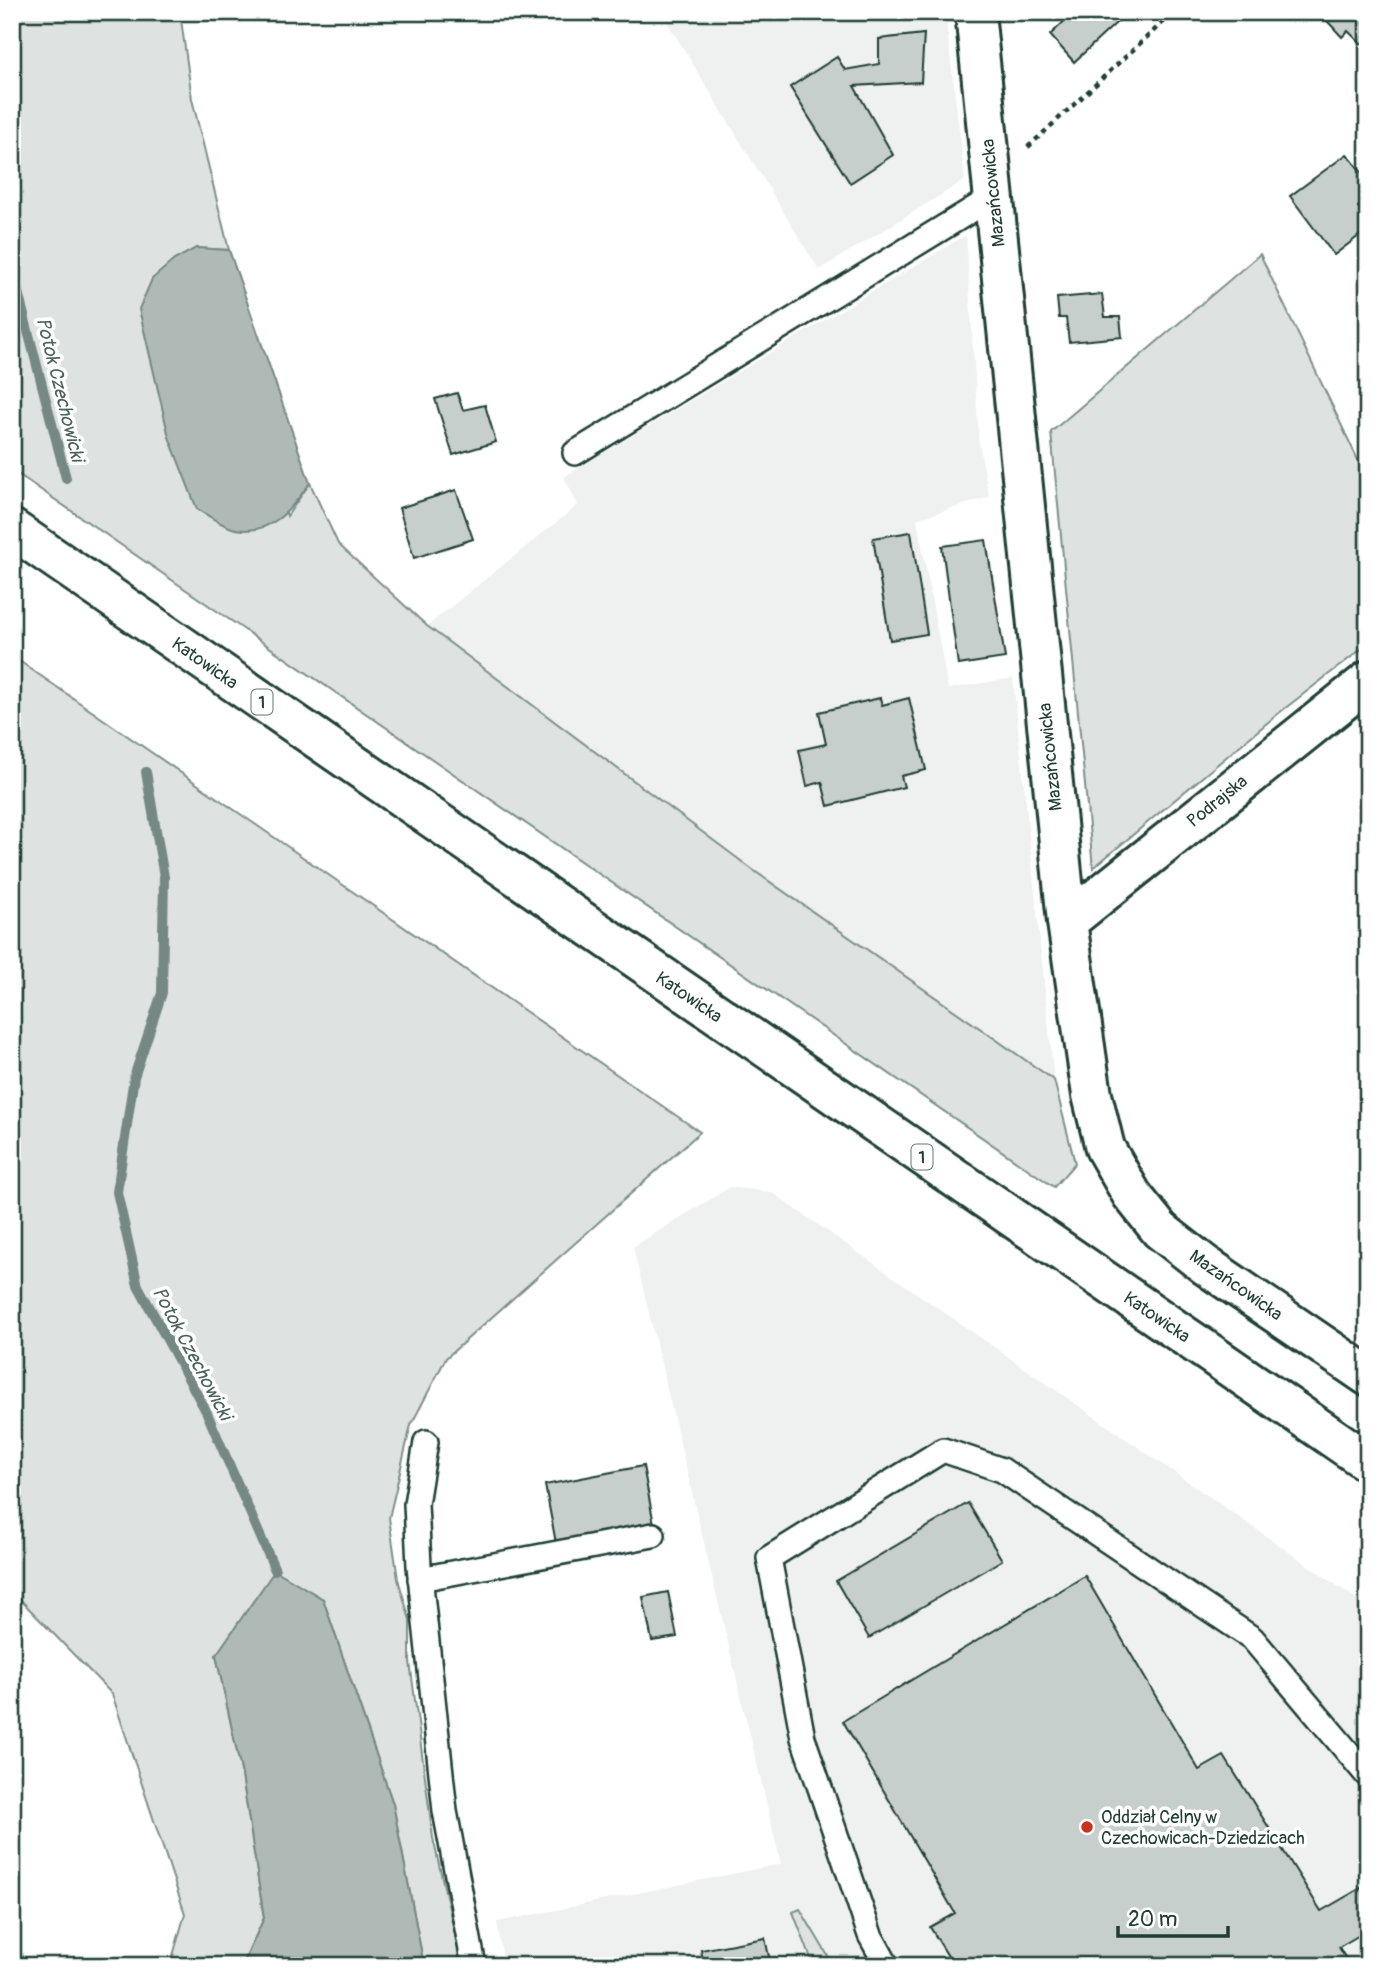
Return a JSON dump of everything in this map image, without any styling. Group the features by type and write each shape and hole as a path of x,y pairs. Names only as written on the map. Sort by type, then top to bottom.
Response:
{"street":[{"name":"Mazańcowicka","path":"975,12 1067,922 1092,1095 1105,1148 1132,1195 1160,1230 1205,1265 1368,1376"},
{"name":"Katowicka","path":"12,529 465,844 1368,1462"},
{"name":"Podrajska","path":"1067,922 1368,681"}],"lane":[{"path":"575,453 993,189"},
{"path":"426,1442 416,1503 420,1579 445,1811 474,1966"},
{"path":"887,1966 870,1935 803,1738 769,1558 943,1450 1002,1469 1252,1638 1368,1776"},
{"path":"420,1579 653,1535"}],"path":[{"path":"993,189 1174,12"}],"shaded area":[{"path":"12,12 180,12 192,99 229,250 196,248 287,516 310,483 338,544 427,626 753,870 1054,1080 1075,1163 1054,1187 12,470"},
{"path":"661,12 945,12 965,180 819,270"},
{"path":"966,235 979,443 989,497 917,519 948,689 1013,678 1054,1080 753,870 427,626 578,505 564,477"},
{"path":"196,248 229,250 310,483 288,510 260,528 231,528 197,509 169,437 139,309 152,279 174,260"},
{"path":"1260,254 1368,481 1368,644 1279,713 1093,868 1051,432"},
{"path":"12,656 700,1132 446,1358 411,1425 389,1518 398,1579 410,1620 410,1662 433,1838 462,1966 424,1966 393,1804 323,1599 216,1655 242,1775 264,1918 242,1966 170,1966 185,1914 112,1694 12,1591"},
{"path":"730,1187 771,1192 1368,1607 1368,1966 834,1966 799,1909 793,1912 814,1966 504,1966 497,1922 781,1864 633,1247"},
{"path":"275,1570 323,1599 393,1804 424,1966 242,1966 264,1918 242,1775 216,1655"},
{"path":"800,1909 834,1966 814,1966 793,1912"}],"building":[{"path":"1065,12 1128,12 1074,62 1050,35 1069,17"},
{"path":"1319,12 1368,12 1368,38 1361,44 1348,31 1342,37"},
{"path":"924,34 921,82 854,86 893,155 850,183 790,87 837,57 845,70 879,64 879,39"},
{"path":"1347,154 1368,180 1368,199 1358,207 1368,220 1368,229 1334,255 1290,196"},
{"path":"1102,294 1105,317 1120,317 1122,337 1069,342 1066,318 1059,318 1057,298"},
{"path":"457,393 463,410 485,405 496,442 453,455 435,399"},
{"path":"456,490 473,539 414,558 399,508"},
{"path":"911,532 927,634 890,640 873,538"},
{"path":"986,540 1005,658 958,665 942,546"},
{"path":"880,698 882,705 909,698 926,770 901,776 904,787 828,806 822,782 807,786 799,750 826,744 819,712"},
{"path":"643,1466 654,1524 556,1543 545,1485"},
{"path":"968,1503 1002,1560 869,1638 836,1581"},
{"name":"Oddział Celny w Czechowicach-Dziedzicach","path":"1085,1576 1199,1770 1224,1756 1321,1911 1368,1884 1368,1930 1339,1947 1350,1966 954,1966 930,1927 955,1913 843,1721"},
{"path":"668,1592 677,1637 652,1641 643,1597"},
{"path":"765,1938 771,1966 704,1966 701,1950"}],"waterway":[{"name":"Potok Czechowicki","path":"12,269 66,478"},
{"name":"Potok Czechowicki","path":"146,772 164,877 162,993 134,1077 117,1192 138,1286 206,1411 275,1570"}],"place":[{"name":"Oddział Celny w Czechowicach-Dziedzicach","path":"1087,1827"}]}
